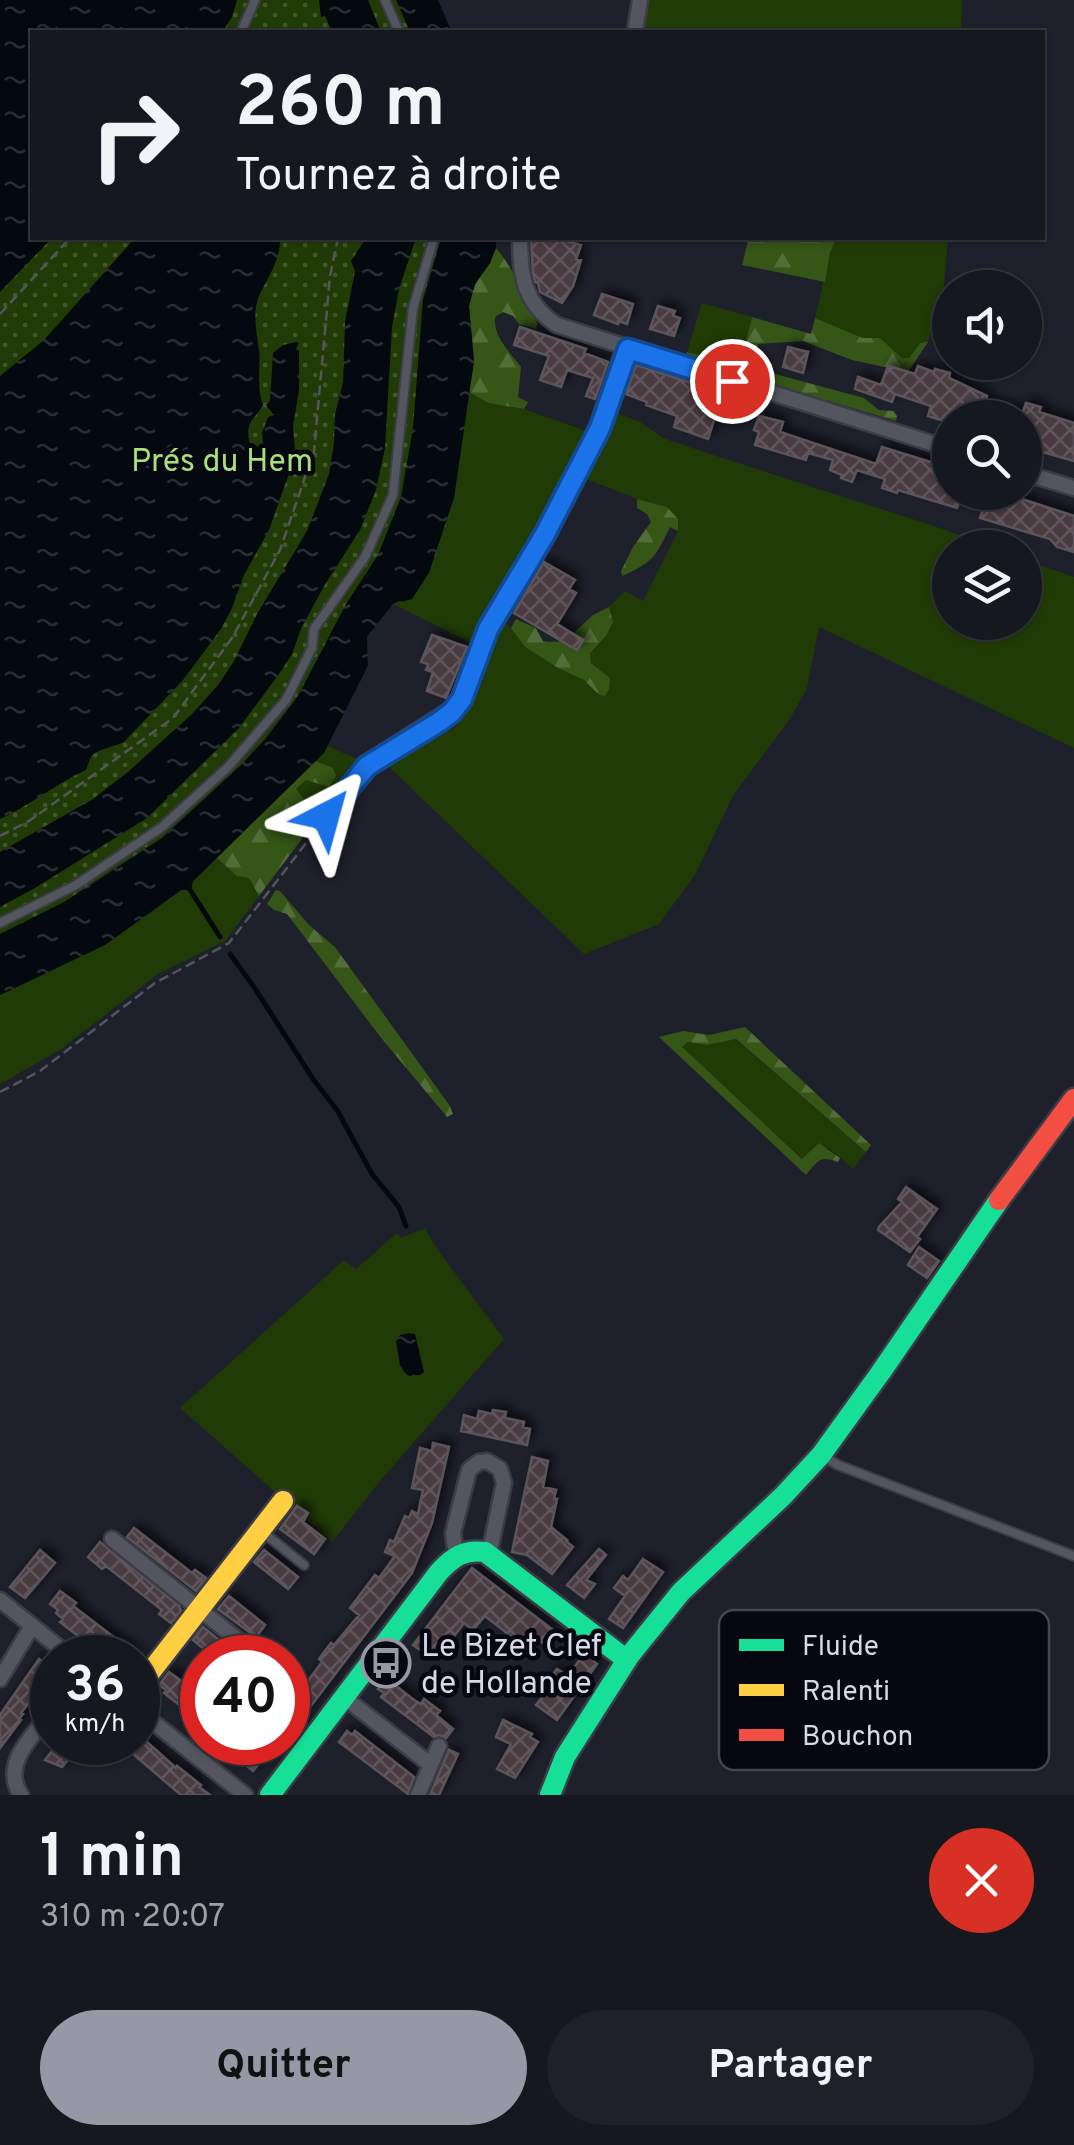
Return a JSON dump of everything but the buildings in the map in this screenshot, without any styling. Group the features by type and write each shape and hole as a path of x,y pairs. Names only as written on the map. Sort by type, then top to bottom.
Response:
{"street":[{"path":"635,30 640,0"},
{"path":"520,240 523,282 536,306 565,329 932,443"},
{"path":"326,816 367,766 439,722 462,699 488,629 545,534 600,428 628,349"},
{"path":"1042,478 1074,488"},
{"path":"550,1795 565,1757 627,1660 680,1592 821,1455 996,1202 1074,1098"},
{"path":"456,1555 453,1533 469,1470 487,1461 500,1469 504,1482 489,1555"},
{"path":"160,1660 283,1501"},
{"path":"112,1539 232,1635"},
{"path":"270,1795 439,1572 456,1555 468,1550 489,1555 627,1660"},
{"path":"0,1600 43,1635"},
{"path":"0,1679 32,1626"},
{"path":"344,1698 431,1764"},
{"path":"160,1727 245,1795"},
{"path":"21,1795 12,1781 12,1768 30,1740"},
{"path":"418,1795 438,1746"}],"lane":[{"path":"242,30 256,0"},
{"path":"386,0 398,30"},
{"path":"0,923 76,884 162,827 228,767 286,700 312,648 314,629 365,557 393,495 413,308 433,240"},
{"path":"821,1455 1074,1556"},
{"path":"260,1530 304,1565"}],"path":[{"path":"0,314 68,240"},
{"path":"0,836 28,821 173,718 232,638 280,550 314,451 330,276 338,240"},
{"path":"0,1092 40,1071 155,983 230,943 326,816"}],"green space":[{"name":"Prés du Hem","path":"0,0 431,0 446,30 30,30 30,240 496,240 496,248 475,284 469,306 474,361 451,510 430,573 393,604 367,637 368,666 324,753 260,816 0,991"},
{"path":"649,0 962,0 961,30 643,30"},
{"path":"836,240 948,240 945,270 932,270 932,328 928,342 919,343 909,358 902,358 880,338 863,338 815,318"},
{"path":"836,240 825,282 742,265 748,241"},
{"path":"496,248 537,323 536,329 519,324 503,312 495,317 499,338 521,367 518,397 528,402 524,409 488,403 469,392 474,361 469,306 475,284"},
{"path":"702,303 752,317 740,366 687,352"},
{"path":"752,317 811,334 815,318 863,338 880,338 902,358 909,358 920,343 928,342 908,372 852,360 803,341 758,344 755,363 760,370 864,398 879,410 893,411 896,421 685,358 687,352 740,365"},
{"path":"469,392 488,403 524,409 592,433 473,644 393,604 454,498"},
{"path":"614,412 640,422 663,438 945,530 932,530 932,640 1042,640 1042,566 1074,577 1074,748 819,627 807,688 790,719 734,794 695,875 659,924 584,954 388,766 461,721 477,695 504,622 525,647 584,680 599,695 610,678 591,662 590,652 613,622 609,607 625,591 643,601 678,531 667,507 581,477"},
{"path":"637,499 667,507 678,519 678,531 670,527 652,558 622,576 633,547 651,522 637,508"},
{"path":"609,607 613,622 590,653 591,663 610,678 605,696 525,647 511,628 516,619 536,628 543,641 565,641 593,615"},
{"path":"327,746 365,762 320,818 295,790 306,780"},
{"path":"315,761 333,768 336,776 329,787 306,780 296,789 316,814 313,824 259,896 249,878 237,876 217,858"},
{"path":"217,858 249,878 259,896 225,941 158,974 60,1050 0,1084 0,995 105,945 193,882"},
{"path":"276,890 335,947 453,1114 447,1117 382,1039 287,914 267,904"},
{"path":"745,1027 871,1145 866,1152 736,1039 707,1045 688,1042 682,1047 802,1159 819,1143 840,1158 838,1162 819,1161 806,1175 659,1037 683,1031 709,1035"},
{"path":"735,1039 866,1152 853,1169 829,1148 803,1159 681,1048 688,1042 707,1045"},
{"path":"425,1228 504,1339 332,1542 180,1408 344,1260 356,1269 397,1233 401,1238"}],"water":[{"path":"0,0 237,0 223,30 30,30 30,240 50,240 0,292"},
{"path":"319,0 368,0 380,30 331,30 325,16 321,17"},
{"path":"396,0 438,0 451,30 409,30"},
{"path":"133,240 280,240 276,261 256,309 263,405 248,434 249,442 264,450 262,433 268,417 274,415 266,405 270,401 273,353 283,345 300,341 296,349 299,390 293,427 295,449 269,530 244,575 232,608 183,680 124,742 97,752 86,770 0,819 0,376 44,340"},
{"path":"415,240 399,289 392,327 385,448 376,490 360,530 324,586 292,654 239,728 147,818 0,907 0,852 93,799 192,714 234,661 307,531 329,474 335,414 343,383 345,322 355,271 351,261 363,243"},
{"path":"440,240 496,240 490,263 475,284 469,306 474,361 454,498 429,573 412,599 393,604 367,637 368,666 324,753 193,881 191,890 181,890 105,945 0,995 0,934 64,902 162,838 241,765 298,696 346,604 378,555 401,497 413,428 423,300"},
{"path":"415,1334 424,1372 420,1375 407,1376 400,1365 396,1341 400,1335"}],"waterway":[{"path":"187,885 220,937"},
{"path":"230,954 337,1110 372,1174 399,1207 406,1226"}],"traffic: fast":[{"path":"550,1795 565,1757 630,1655 681,1592 821,1455 999,1200"},
{"path":"270,1795 439,1572 465,1553 485,1552 627,1660"}],"traffic: slow":[{"path":"327,816 367,766 452,712 462,699 488,629 545,534 600,428 627,349"},
{"path":"160,1660 283,1501"}],"traffic: jam":[{"path":"999,1200 1074,1099"}],"place":[{"name":"Le Bizet Clef de Hollande","path":"386,1663"}],"route":[{"path":"326,816 367,766 439,722 462,699 488,629 545,534 600,428 628,349 732,381"}]}
